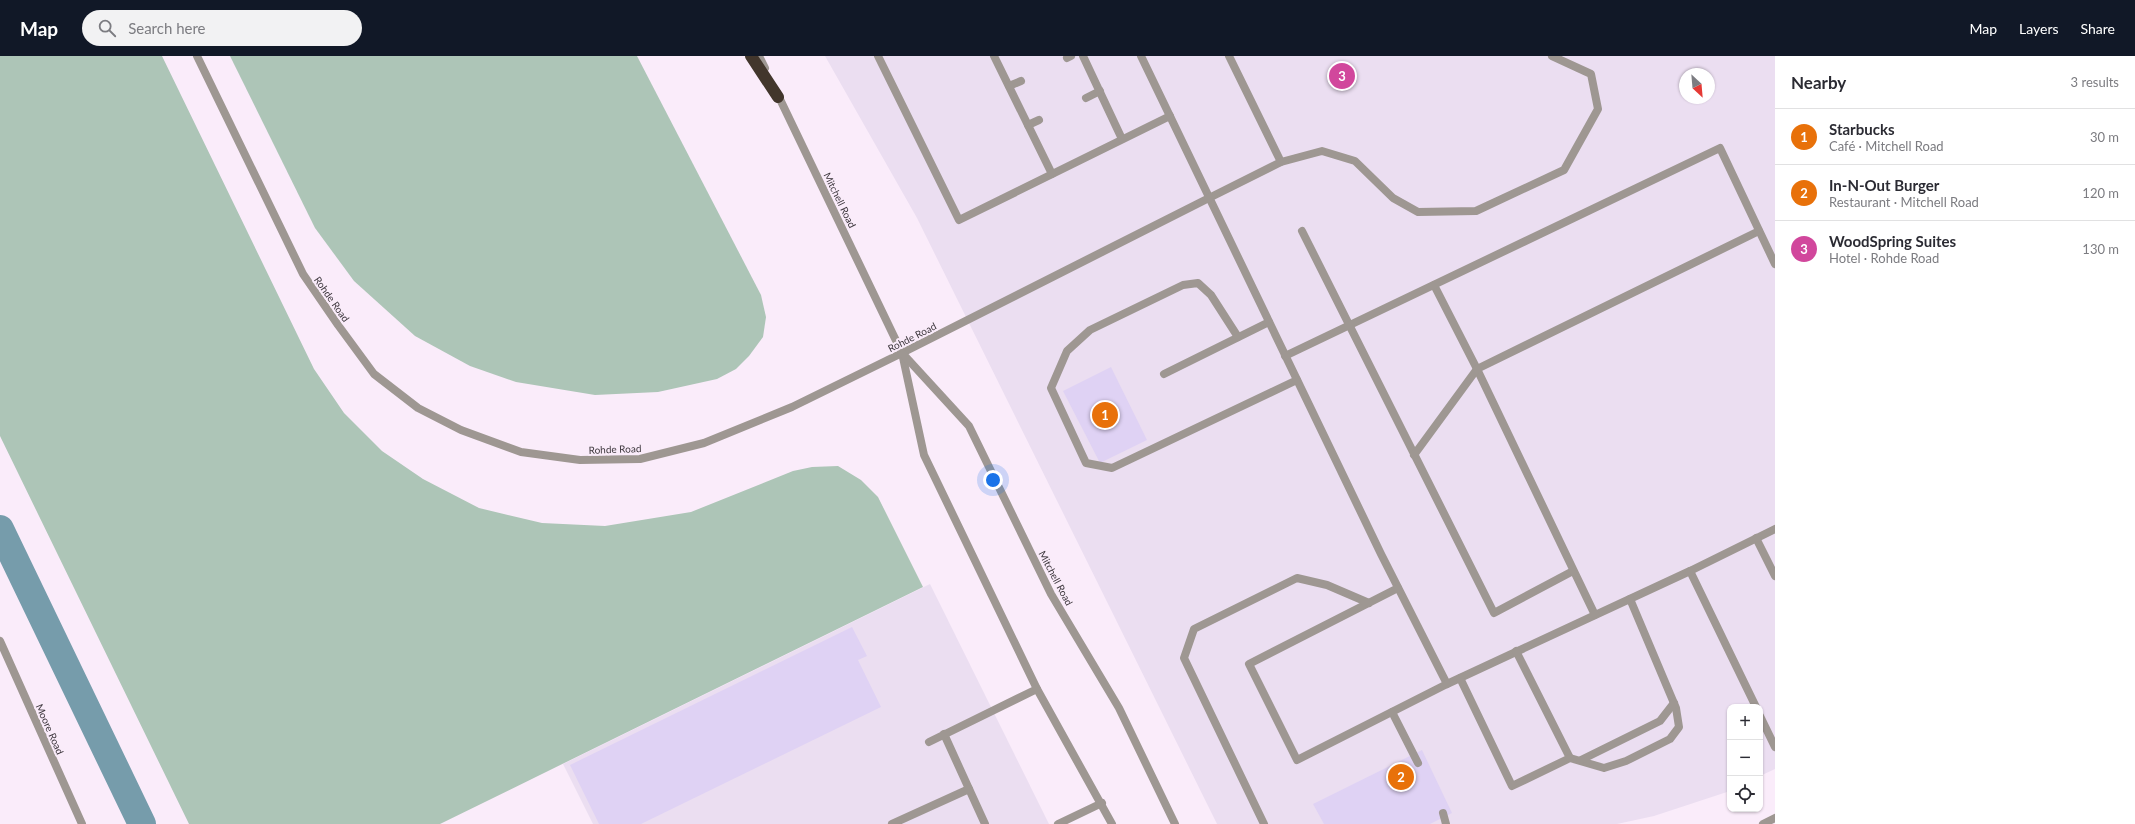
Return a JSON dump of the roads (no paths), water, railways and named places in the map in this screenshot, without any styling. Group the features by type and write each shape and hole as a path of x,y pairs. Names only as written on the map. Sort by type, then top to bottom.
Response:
{"highway":[{"path":"751,56 778,97"}],"street":[{"name":"Rohde Road","path":"196,56 303,274 338,326 374,374 418,408 461,430 521,452 580,460 640,460 704,443 792,407 1281,162 1322,151 1355,161 1393,198 1418,212 1476,211 1564,170 1598,109 1591,74 1552,56"},
{"name":"Mitchell Road","path":"759,56 902,353 924,455 1037,689 1102,803 1112,824"},
{"path":"878,56 959,220 1170,116"},
{"path":"994,56 1052,174"},
{"path":"1083,56 1122,139"},
{"path":"1141,56 1398,588 1447,684"},
{"path":"1229,56 1281,162"},
{"path":"1009,86 1021,80"},
{"path":"1086,98 1100,91"},
{"path":"1028,125 1039,120"},
{"path":"1285,356 1720,148 1775,264"},
{"path":"1302,231 1494,613 1573,571"},
{"path":"1414,456 1477,369 1759,231"},
{"path":"1238,338 1212,295 1198,283 1183,285 1090,330 1067,351 1051,388 1086,463 1112,468 1297,380"},
{"path":"1434,285 1477,369 1595,615"},
{"path":"1164,374 1269,322"},
{"name":"Mitchell Road","path":"902,353 969,426 1051,594 1119,708 1175,824"},
{"path":"1398,588 1249,664 1297,760 1447,684 1690,571 1775,528"},
{"path":"1756,538 1775,576"},
{"path":"1690,571 1755,704"},
{"path":"1264,824 1184,658 1194,629 1296,578 1327,585 1369,603"},
{"path":"1460,678 1512,786 1570,758 1604,768 1626,761 1670,739 1679,727 1674,704 1630,599"},
{"name":"Moore Road","path":"0,641 82,824"},
{"path":"1516,652 1570,758"},
{"path":"928,742 1037,689"},
{"path":"1581,760 1660,721 1674,704"},
{"path":"1392,712 1418,763"},
{"path":"1763,722 1775,747"},
{"path":"944,734 985,824"},
{"path":"892,824 969,789"},
{"path":"1058,824 1102,803"},
{"path":"1443,813 1446,824"},
{"path":"1763,824 1775,818"}],"waterway":[{"path":"0,529 142,824"}],"place":[{"name":"WoodSpring Suites","path":"1342,76"},
{"name":"Starbucks","path":"1105,415"},
{"name":"In-N-Out Burger","path":"1401,777"}]}
